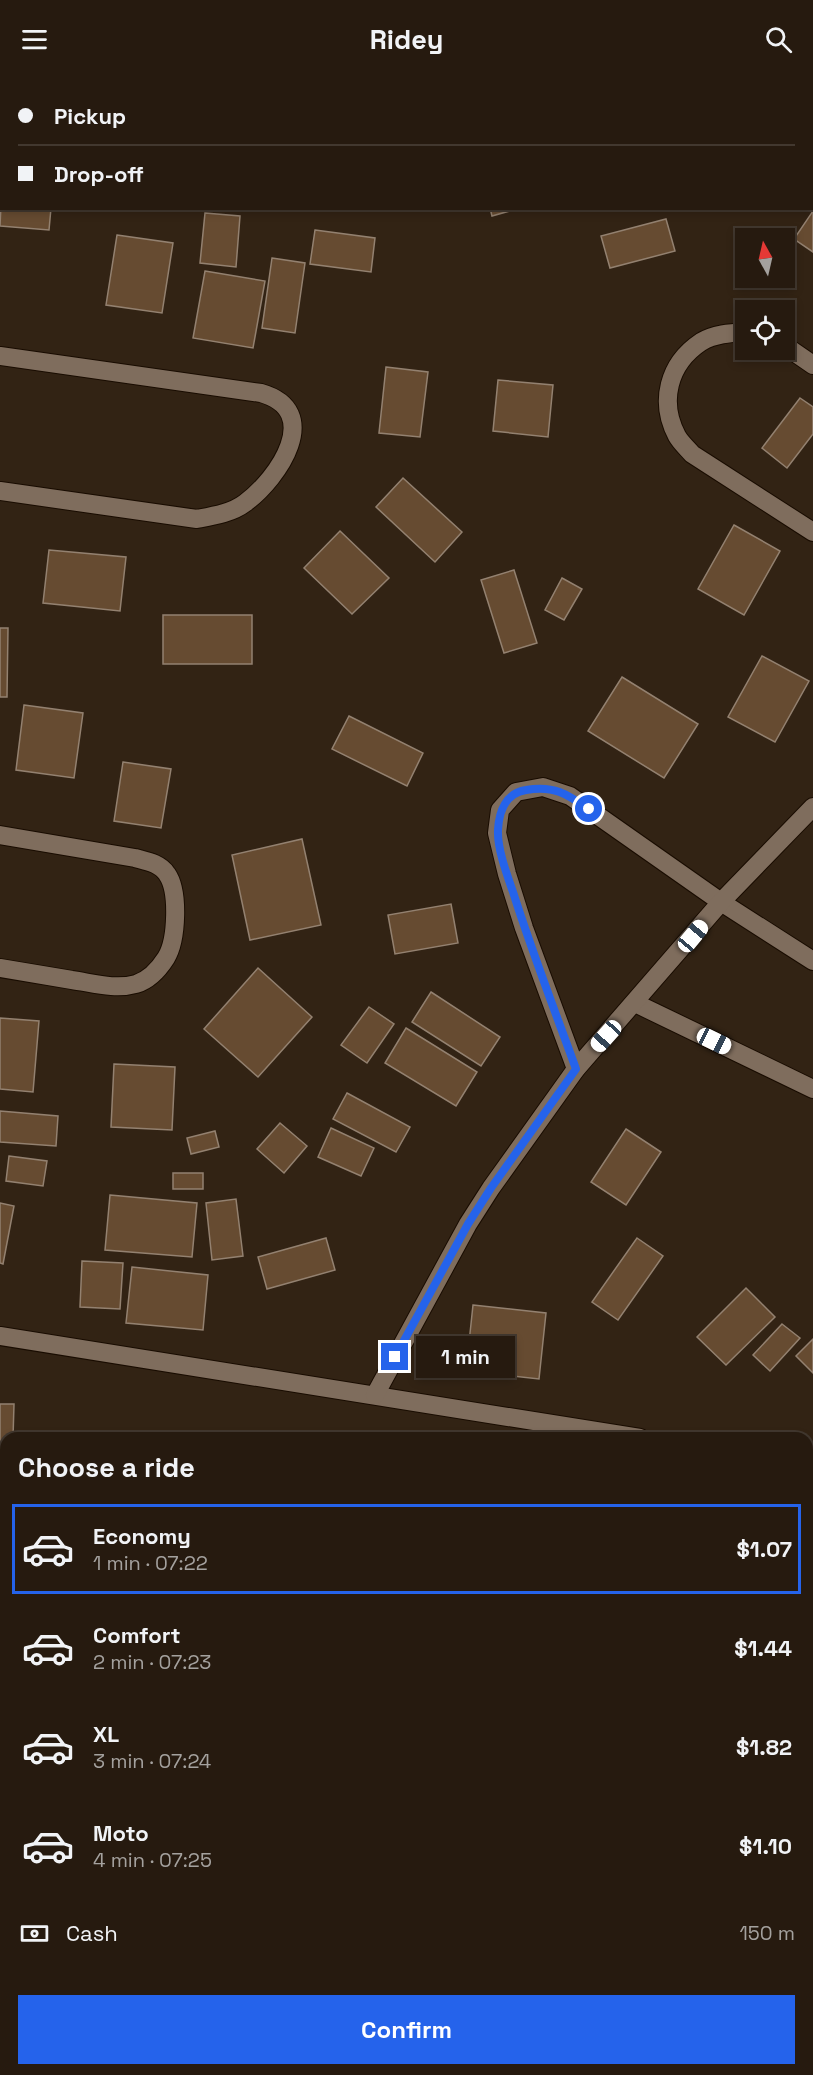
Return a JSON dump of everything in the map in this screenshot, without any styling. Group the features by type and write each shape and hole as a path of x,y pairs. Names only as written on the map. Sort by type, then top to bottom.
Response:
{"street":[{"path":"735,333 725,333 701,342 681,361 668,383 668,412 678,437 692,454 813,532"},
{"path":"795,353 813,365"},
{"path":"0,356 261,393 276,398 287,406 292,417 292,433 284,460 259,491 243,504 220,514 197,519 0,490"},
{"path":"576,1069 524,928 497,833 500,810 516,792 543,787 570,796 722,902 813,961"},
{"path":"375,1395 468,1224 576,1069 722,902 813,807"},
{"path":"0,835 135,858 155,864 167,872 173,887 175,910 168,956 156,973 137,984 114,986 0,968"},
{"path":"636,1003 813,1089"},
{"path":"0,1336 603,1432"}],"building":[{"path":"1,210 51,210 49,230 0,226"},
{"path":"490,210 513,210 492,216"},
{"path":"813,211 813,252 795,238"},
{"path":"205,213 240,216 236,267 200,263"},
{"path":"666,219 675,251 610,268 601,236"},
{"path":"315,230 375,238 371,272 310,264"},
{"path":"117,235 173,243 162,313 106,305"},
{"path":"272,258 305,263 295,333 262,328"},
{"path":"205,271 265,281 253,348 193,338"},
{"path":"386,367 428,372 420,437 379,433"},
{"path":"498,380 553,385 548,437 493,431"},
{"path":"800,398 813,407 813,434 787,468 762,448"},
{"path":"403,478 462,532 435,562 376,507"},
{"path":"734,525 780,551 744,615 698,589"},
{"path":"340,531 389,578 352,614 304,568"},
{"path":"49,550 126,557 120,611 43,603"},
{"path":"514,570 537,643 504,653 481,580"},
{"path":"562,578 582,589 564,620 545,610"},
{"path":"163,615 252,615 252,664 163,664"},
{"path":"0,628 8,628 7,697 0,697"},
{"path":"762,656 809,681 775,742 728,717"},
{"path":"622,677 698,724 664,778 588,731"},
{"path":"24,705 83,713 74,778 16,770"},
{"path":"349,716 423,753 407,786 332,749"},
{"path":"123,762 171,769 161,828 114,821"},
{"path":"302,839 321,925 250,940 232,855"},
{"path":"451,904 458,943 395,954 388,915"},
{"path":"258,968 312,1017 258,1077 204,1029"},
{"path":"431,992 500,1037 481,1066 412,1022"},
{"path":"369,1007 394,1024 367,1063 341,1045"},
{"path":"0,1018 39,1021 33,1092 0,1089"},
{"path":"406,1028 477,1072 456,1106 385,1063"},
{"path":"114,1064 175,1067 172,1130 111,1127"},
{"path":"347,1093 410,1127 396,1152 333,1119"},
{"path":"0,1111 58,1116 56,1146 0,1142"},
{"path":"280,1123 307,1146 284,1173 257,1149"},
{"path":"331,1128 374,1148 361,1176 318,1157"},
{"path":"626,1129 661,1152 626,1205 591,1182"},
{"path":"215,1131 219,1147 191,1154 187,1138"},
{"path":"9,1156 47,1161 43,1186 6,1181"},
{"path":"173,1173 203,1173 203,1189 173,1189"},
{"path":"110,1195 197,1203 192,1257 105,1250"},
{"path":"236,1199 243,1256 212,1260 206,1203"},
{"path":"0,1203 14,1206 3,1264 0,1263"},
{"path":"326,1238 335,1270 267,1289 258,1257"},
{"path":"637,1238 663,1256 618,1320 592,1302"},
{"path":"82,1261 123,1263 120,1309 80,1307"},
{"path":"132,1267 208,1275 203,1330 126,1323"},
{"path":"746,1288 775,1317 726,1365 697,1337"},
{"path":"473,1305 546,1313 539,1379 466,1371"},
{"path":"782,1324 800,1338 770,1371 753,1355"},
{"path":"813,1339 813,1373 796,1356"},
{"path":"0,1404 14,1404 13,1432 0,1432"}],"route":[{"path":"395,1357 468,1224 576,1069 524,928 507,874 497,833 500,810 516,792 543,787 570,796 589,809"}]}
